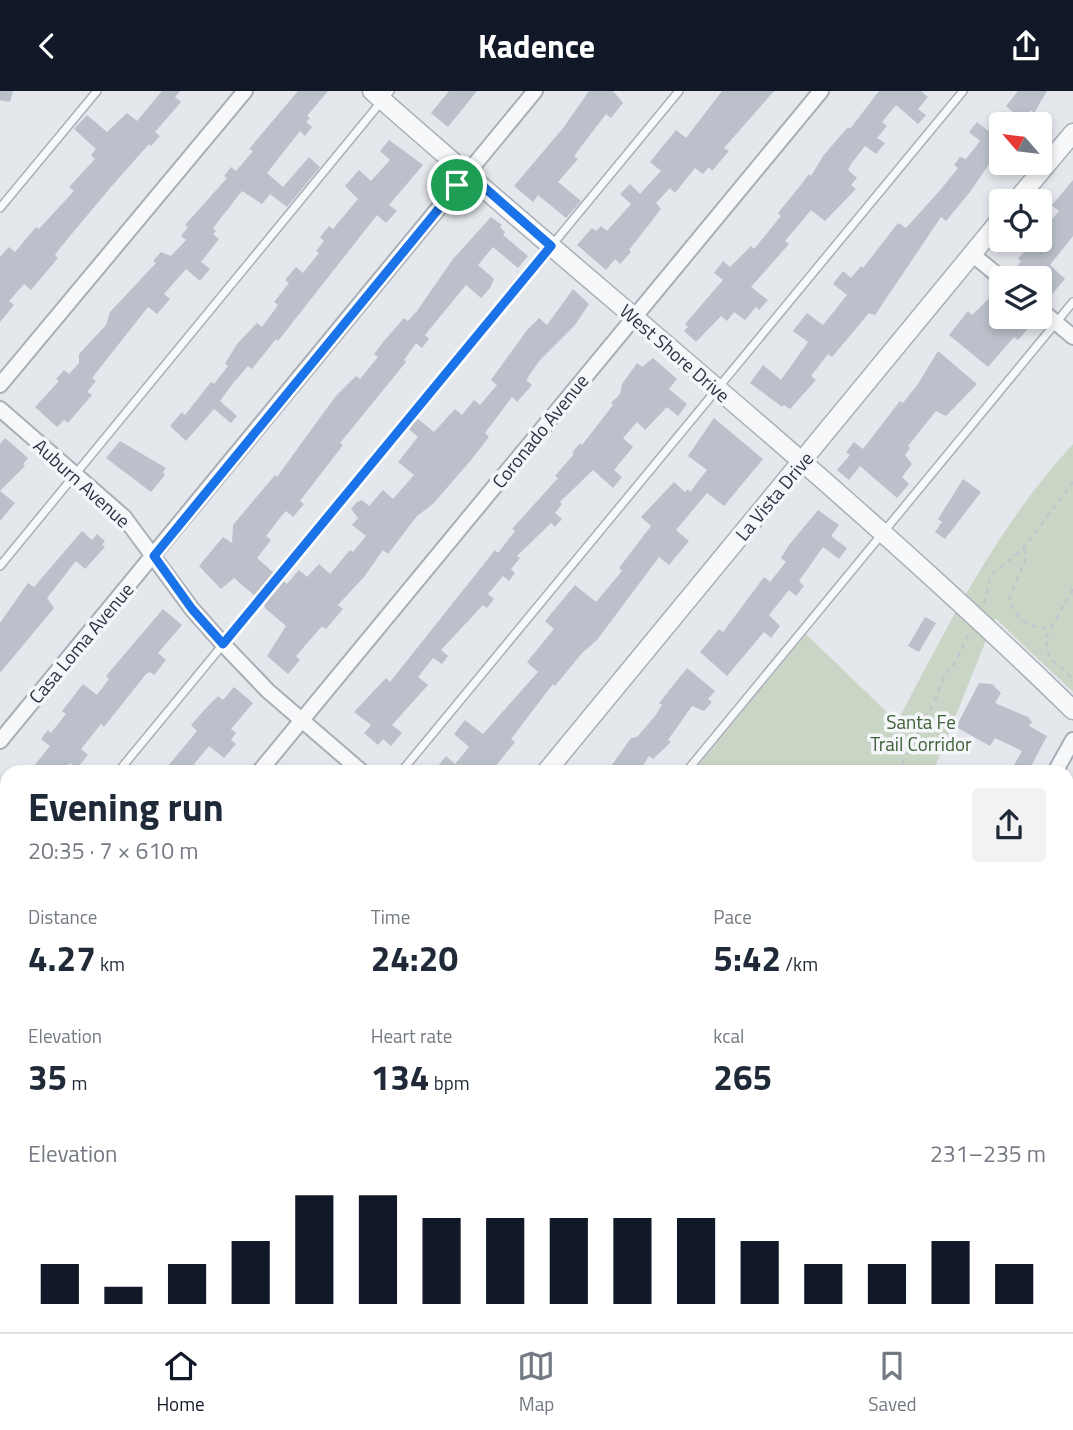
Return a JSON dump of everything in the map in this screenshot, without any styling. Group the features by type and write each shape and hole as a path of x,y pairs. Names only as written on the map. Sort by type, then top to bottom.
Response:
{"street":[{"path":"0,385 245,91"},
{"name":"Casa Loma Avenue","path":"0,741 535,91"},
{"name":"Coronado Avenue","path":"265,765 821,91"},
{"name":"West Shore Drive","path":"381,94 551,246 883,533 1073,710"},
{"path":"1026,189 1073,133"},
{"name":"La Vista Drive","path":"552,765 989,233"},
{"path":"972,254 989,268"},
{"path":"1052,320 1073,337"},
{"name":"Auburn Avenue","path":"0,409 124,517 192,609 223,644 301,721 354,765"},
{"path":"1059,765 1073,740"}],"lane":[{"path":"0,208 97,91"},
{"path":"124,765 679,91"},
{"path":"407,765 963,91"},
{"path":"0,566 381,94"},
{"path":"692,765 1073,303"}],"path":[{"path":"902,765 934,702 944,674 956,660 976,618 991,575 1023,549 1073,482"},
{"path":"1023,549 1027,553 1026,558 1009,599 1014,613 1022,621 1048,629"},
{"path":"1073,589 1048,629 1047,653 1073,679"}],"green space":[{"name":"Santa Fe Trail Corridor","path":"1073,444 1073,692 995,618 936,765 699,765 806,634 897,722 976,577 1046,475"}],"building":[{"path":"0,91 13,91 10,102 0,100"},
{"path":"162,91 180,91 175,97 181,102 155,132 160,136 151,146 149,144 110,188 60,248 55,255 58,258 31,290 24,284 9,301 14,305 0,322 0,257 9,247 15,252 36,227 39,229 74,191 69,187 95,159 91,155 96,149 74,129 87,115 107,132 127,113 137,121"},
{"path":"298,91 328,91 307,116 310,118 306,122 312,127 305,136 300,131 267,173 283,187 309,157 320,167 287,207 270,194 262,204 242,191 213,228 216,231 213,234 219,239 201,262 210,269 200,281 186,269 164,294 170,299 157,314 148,307 92,378 96,381 87,392 92,395 68,423 64,420 57,427 35,407 59,381 56,379 64,370 69,374 79,363 79,354 106,325 110,312 156,263 153,261 161,252 171,256 186,240 181,236 188,227 185,225 227,178 224,176 231,167 236,171 253,151 249,149"},
{"path":"449,91 477,91 448,127 431,113"},
{"path":"589,91 613,91 623,103 611,118 606,114 574,156 578,159 558,182 581,201 566,218 538,195 533,202 514,186 564,127"},
{"path":"722,91 774,91 724,148 729,151 712,171 709,167 703,174 695,168 675,193 670,188 656,203 661,209 629,250 631,252 620,264 615,259 606,270 577,245 592,228 596,231 601,226 607,231 631,204 620,194 630,184 640,194 661,171 650,162 676,130 686,138"},
{"path":"879,91 921,91 928,97 918,109 926,115 918,124 896,105 882,122 887,126 877,138 885,143 876,154 865,146 848,170 857,178 851,185 856,189 825,221 811,210 785,241 789,244 751,287 768,300 759,310 756,307 745,320 734,312 727,321 721,316 696,342 684,331 688,327 685,324 723,280 714,273 723,261 730,267 751,246 754,249 781,216 778,213 809,174 811,176 823,156 848,127 850,129"},
{"path":"1018,91 1047,91 1035,112 1013,112 1006,106"},
{"path":"977,122 989,132 989,164 946,221 941,217 875,315 869,313 832,357 828,354 811,376 816,380 790,409 784,405 782,407 750,383 763,365 781,380 808,342 793,331 807,313 823,325 847,295 833,284 843,271 851,278 861,266 863,268 898,223 906,228 942,188 958,168 954,165 960,157 966,159 980,141 969,132"},
{"path":"389,140 423,165 389,205 397,211 386,223 377,215 278,341 276,339 252,369 248,366 234,382 220,401 237,416 231,423 214,409 186,441 170,426 182,412 185,415 211,382 214,384 228,366 225,364 237,344 257,323 262,327 278,305 274,302 289,283 285,280 296,267 303,273 319,253 316,251 324,241 320,237 329,226 333,229 358,199 345,186 359,170 371,181 390,160 380,151"},
{"path":"1073,180 1073,236 1051,266 1017,266 1021,261 1018,259 1024,252 1052,252 1052,219 1059,211 1052,205"},
{"path":"491,217 502,225 500,227 505,232 503,235 528,256 518,268 493,247 478,265 494,279 490,288 481,298 466,285 425,335 429,339 422,348 416,343 404,360 406,362 340,443 343,445 300,501 304,504 293,517 286,511 266,536 271,540 257,558 274,573 255,596 234,578 221,589 199,566 223,537 232,543 233,525 275,475 277,477 335,397 356,376 360,379 378,357 374,354 384,341 404,318 408,321 417,311 453,259"},
{"path":"1052,267 1065,279 1052,294"},
{"path":"573,289 589,304 575,325 540,360 526,380 532,385 517,402 512,397 485,433 489,437 471,460 433,504 417,516 388,554 383,550 364,577 338,605 343,609 326,629 322,626 296,656 300,660 288,674 267,656 286,626 265,608 264,604 284,581 287,584 299,570 307,577 319,564 330,574 350,550 353,552 366,536 352,525 358,518 351,509 362,500 369,506 383,490 393,499 414,475 398,462 418,437 409,429 417,418 434,432 455,409 462,415 474,400 480,405 497,385 491,380 527,330 539,318 547,325"},
{"path":"989,299 989,329 1028,329 1018,340 1014,337 988,367 949,335 968,311 972,315"},
{"path":"938,351 977,384 946,416 936,411 908,446 910,448 905,455 912,464 902,477 909,484 897,498 860,466 849,480 837,470 850,455 846,452 854,442 863,449 900,401 903,403 918,384"},
{"path":"653,358 677,379 669,389 687,404 678,416 667,407 645,430 637,422 623,438 633,447 614,470 622,477 613,488 593,470 560,502 562,504 555,513 562,519 555,527 551,523 517,556 520,558 511,569 515,573 509,581 503,576 488,594 494,599 487,608 483,605 441,650 448,656 442,664 433,658 418,677 428,685 392,725 402,733 391,746 383,739 378,745 364,733 371,725 354,712 386,678 390,682 495,550 498,553 515,531 512,529 558,478 555,476 574,454 572,453 580,443 582,445 613,405 611,403 620,394 622,384 637,363 642,367"},
{"path":"714,418 763,459 724,506 707,493 676,530 689,541 669,565 659,557 597,640 582,653 555,686 553,684 511,739 515,742 497,765 439,765 446,756 455,764 469,747 454,734 465,720 483,734 538,672 527,662 554,629 545,621 575,585 596,602 622,571 619,568 651,526 641,517 674,482 685,492 688,489 690,492 707,470 688,456"},
{"path":"5,438 28,458 23,464 25,466 0,491 0,444"},
{"path":"120,441 166,468 163,472 165,475 151,492 106,458"},
{"path":"963,479 981,492 945,539 935,532 942,522 938,519"},
{"path":"0,491 15,503 0,521"},
{"path":"818,510 839,525 831,536 847,548 839,559 823,547 799,581 804,586 796,596 789,590 769,615 780,626 771,638 764,632 727,676 700,652 719,629 723,632 764,577 770,582 786,562 781,558 789,545"},
{"path":"82,531 92,540 97,534 105,541 102,545 105,547 85,569 76,561 47,598 54,608 0,673 0,623 28,583 34,587"},
{"path":"163,609 182,625 158,653 166,660 154,675 150,672 146,674 104,727 101,724 81,749 88,755 80,765 35,765 50,746 41,739 48,730 51,733 66,714 62,711 83,684 97,695 109,679 106,676"},
{"path":"925,617 936,623 919,652 908,646"},
{"path":"687,668 715,691 708,699 712,702 704,711 692,706 668,740 671,742 653,759 649,756 643,765 612,765 631,738 637,737 655,716 662,705 659,703"},
{"path":"979,683 992,684 1001,693 995,703 1028,717 1032,722 1029,726 1047,736 1032,765 1014,765 1022,751 995,738 990,746 956,727"},
{"path":"234,687 253,703 231,729 236,733 231,740 236,744 224,758 209,746 195,765 169,765 197,731 191,725 218,696 223,700"}],"route":[{"path":"468,173 551,246 223,644 192,609 154,556 457,185 468,173"}]}
